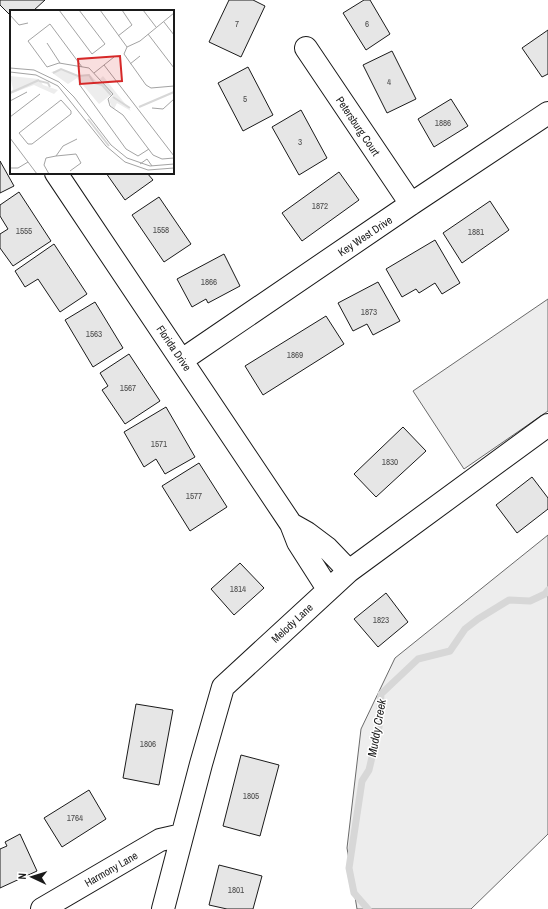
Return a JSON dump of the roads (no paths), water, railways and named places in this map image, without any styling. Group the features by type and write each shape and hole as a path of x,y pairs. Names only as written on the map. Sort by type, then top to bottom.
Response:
{"street":[{"name":"Petersburg Court","path":"306,48 411,204"},
{"name":"Key West Drive","path":"182,360 411,204 548,113"},
{"name":"Florida Drive","path":"57,174 291,524 298,542 328,589"},
{"name":"Melody Lane","path":"163,909 223,687 349,571 548,426"},
{"name":"Florida Drive","path":"291,524 307,533 327,548 349,571"},
{"name":"Harmony Lane","path":"42,909 160,840 182,835"}],"waterway":[{"name":"Muddy Creek","path":"368,909 354,893 349,868 362,781 369,770 379,727 381,694 418,659 450,651 465,629 478,619 509,600 530,601 545,594 548,590"}]}
